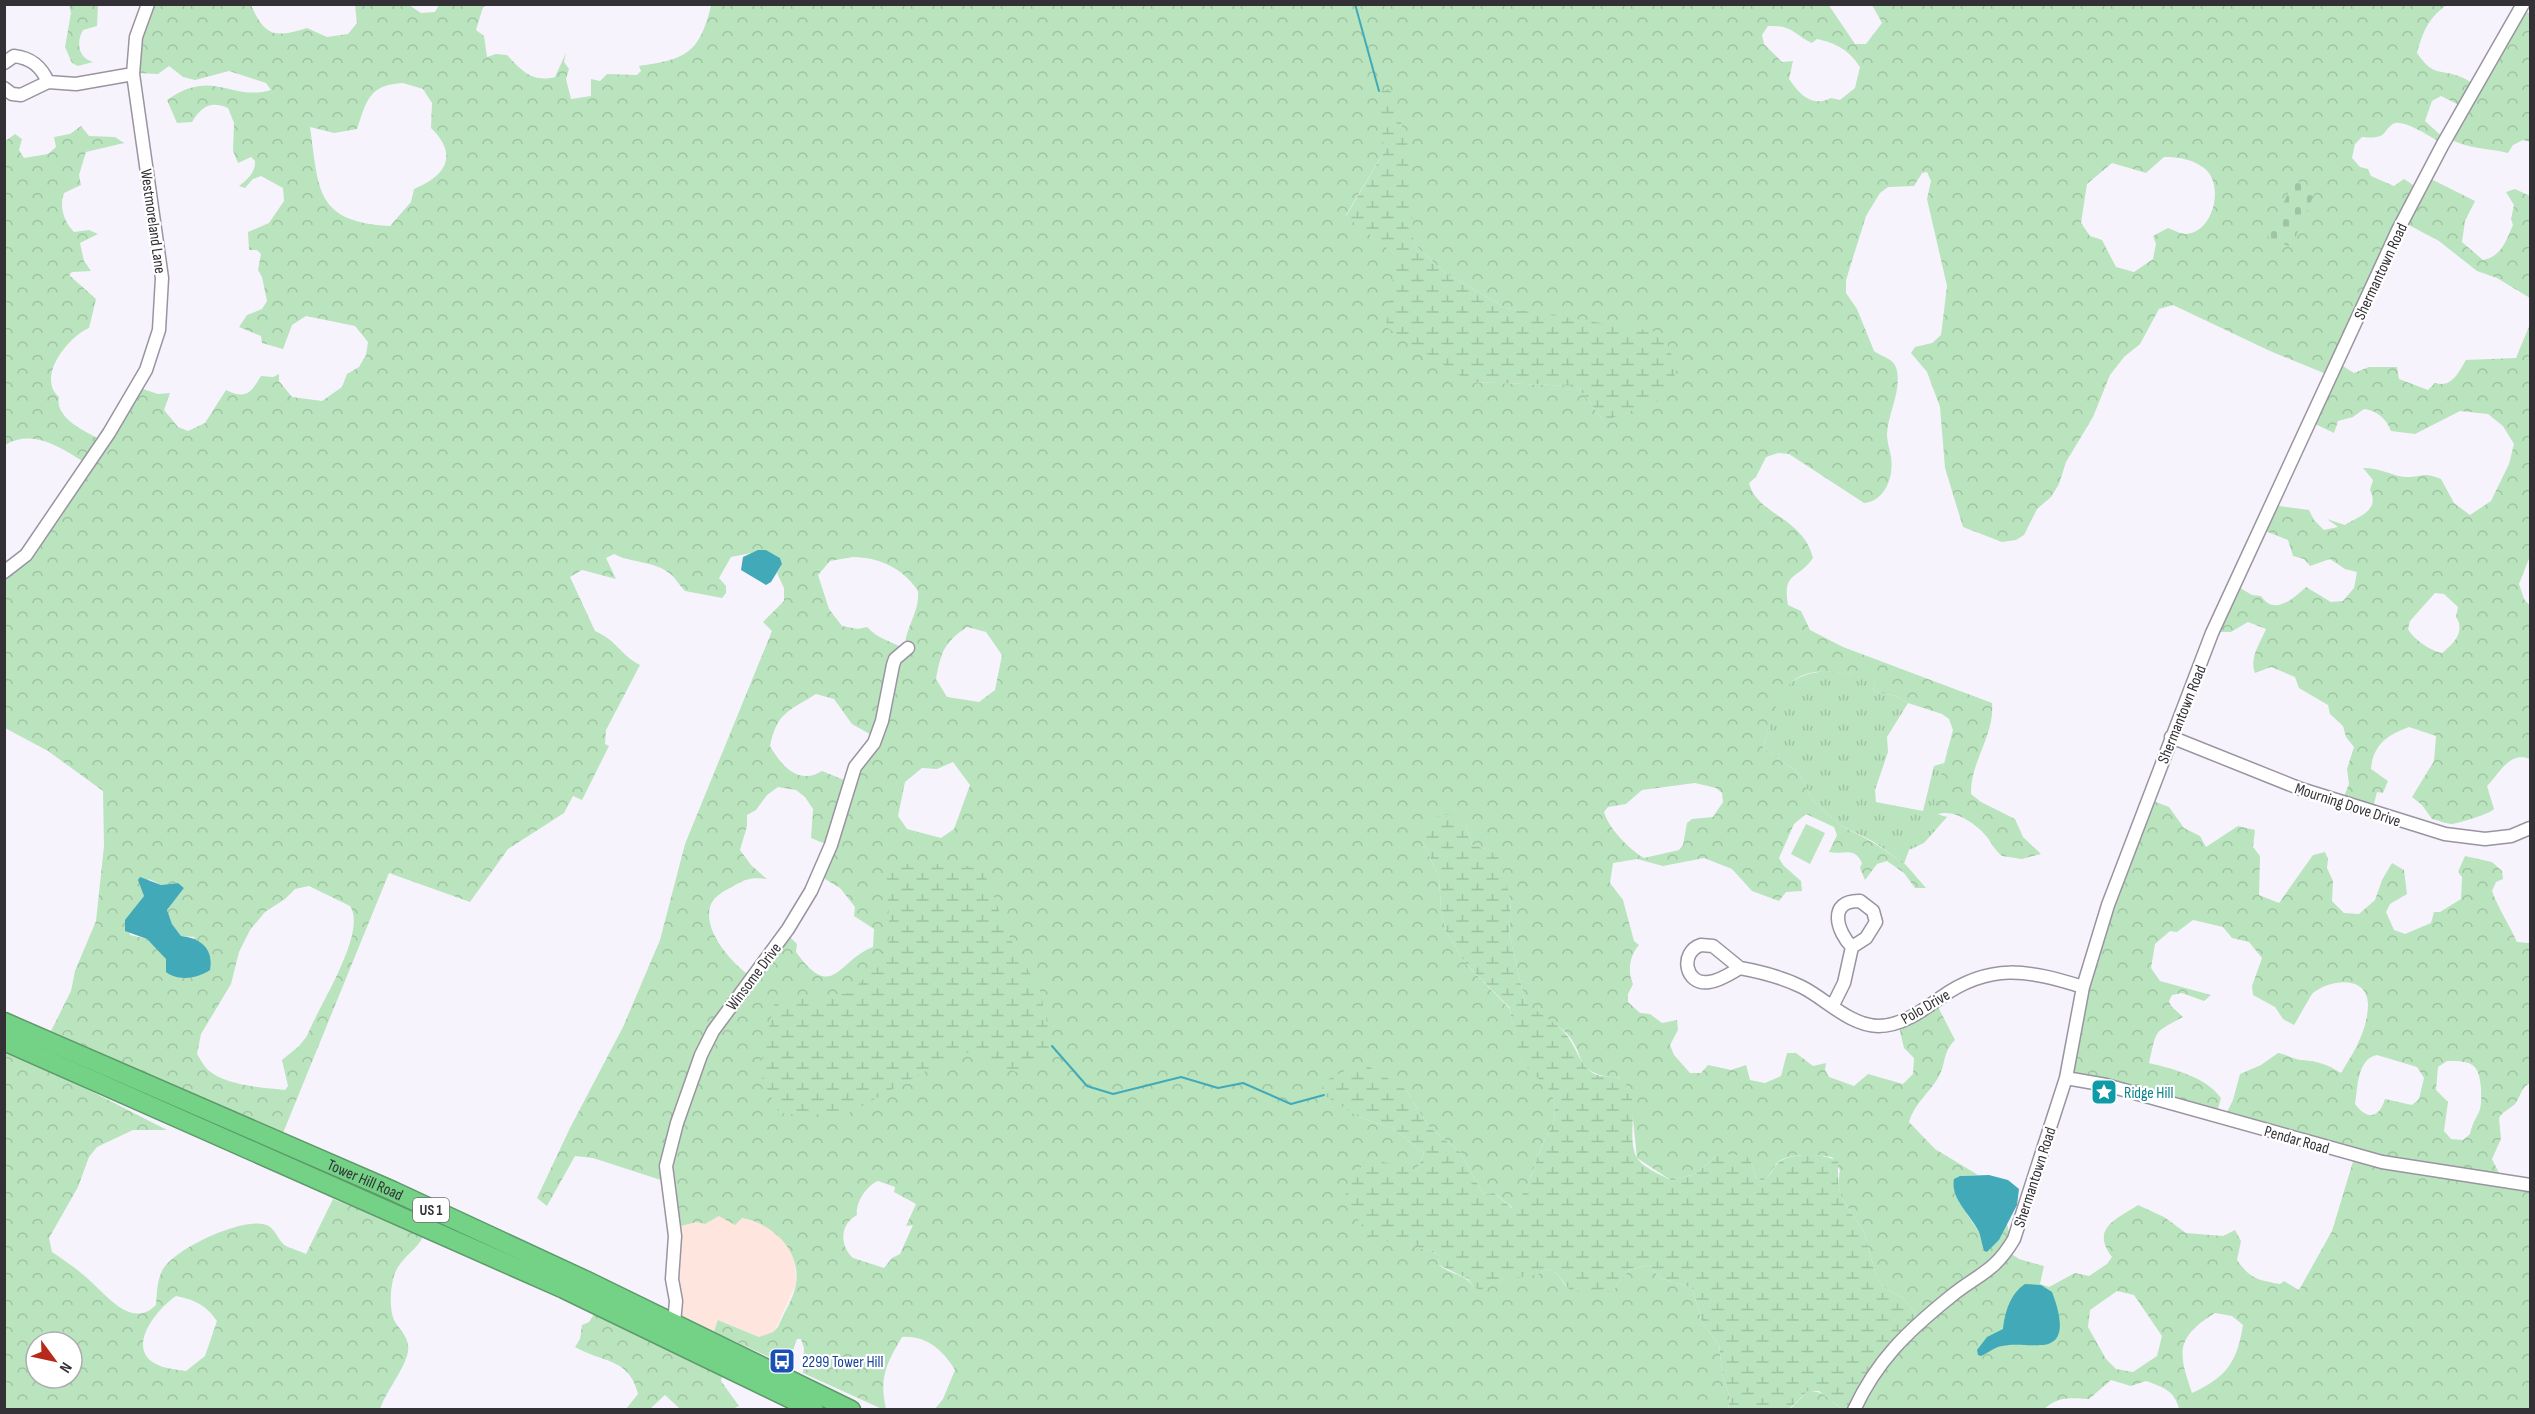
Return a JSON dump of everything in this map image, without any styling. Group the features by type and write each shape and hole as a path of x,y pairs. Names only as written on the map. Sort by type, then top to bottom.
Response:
{"highway":[{"name":"Tower Hill Road","path":"4,1022 393,1191 674,1323 851,1410"},
{"name":"Tower Hill Road","path":"4,1041 553,1284 814,1410"}],"street":[{"name":"Westmoreland Lane","path":"4,572 26,555 102,442 146,370 159,330 162,278 133,74 136,37 148,4"},
{"name":"Shermantown Road","path":"1854,1410 1883,1361 1900,1340 1951,1295 2002,1259 2014,1239 2066,1078 2083,987 2122,864 2212,633 2398,230 2523,4"},
{"path":"4,63 14,56 32,61 48,82"},
{"path":"4,87 12,94 21,95 48,82 76,84 133,74"},
{"name":"Winsome Drive","path":"674,1323 676,1301 672,1279 675,1236 666,1166 680,1113 700,1055 713,1031 788,929 811,891 831,845 855,767 874,743 882,721 895,658 908,648"},
{"name":"Mourning Dove Drive","path":"2171,737 2301,789 2445,834 2466,839 2495,839 2530,828"},
{"path":"1833,1005 1844,983 1852,947"},
{"name":"Polo Drive","path":"1740,968 1782,978 1833,1005 1854,1020 1876,1026 1899,1022 1963,984 1988,973 2031,973 2083,987"},
{"name":"Pendar Road","path":"2066,1078 2148,1096 2382,1162 2530,1185"}],"shaded area":[{"path":"719,1216 747,1219 763,1225 780,1237 794,1255 796,1284 774,1332 759,1337 719,1320 713,1331 675,1312 676,1227 697,1222 705,1224"}],"green space":[{"path":"724,4 1828,4 1855,44 1866,44 1882,23 1872,5 2448,4 2428,25 2417,53 2433,69 2463,78 2478,87 2522,9 2530,14 2530,142 2523,140 2513,145 2508,153 2455,142 2448,138 2465,108 2441,96 2432,101 2425,121 2446,140 2443,144 2412,127 2395,123 2377,137 2362,137 2355,144 2352,158 2360,167 2368,169 2371,176 2394,186 2404,179 2419,189 2427,177 2475,201 2465,221 2462,242 2483,260 2499,252 2513,225 2511,219 2514,205 2506,192 2515,189 2530,196 2530,298 2497,278 2477,271 2439,241 2405,223 2338,363 2354,373 2369,367 2397,367 2399,379 2428,390 2435,383 2450,381 2466,360 2516,358 2530,324 2530,556 2519,584 2524,599 2530,606 2530,759 2523,757 2510,761 2487,786 2494,809 2481,816 2452,824 2432,819 2422,805 2412,797 2434,761 2436,736 2409,727 2388,737 2375,753 2371,769 2388,781 2383,793 2377,792 2372,811 2342,801 2349,784 2347,769 2354,747 2346,737 2343,726 2330,714 2328,705 2299,688 2295,677 2271,667 2255,673 2254,656 2266,629 2248,622 2231,632 2214,632 2235,585 2252,595 2261,596 2272,605 2284,604 2306,587 2331,602 2343,601 2354,588 2357,572 2345,569 2330,559 2310,566 2304,559 2293,556 2288,540 2260,529 2272,505 2309,510 2314,520 2324,530 2338,527 2327,519 2345,525 2370,509 2373,497 2370,490 2373,480 2363,468 2370,468 2404,477 2427,475 2441,479 2454,503 2470,515 2491,501 2509,464 2514,444 2503,426 2488,414 2460,411 2415,434 2391,431 2380,416 2364,409 2353,417 2338,421 2334,433 2311,422 2331,376 2270,351 2173,305 2159,309 2140,344 2124,357 2110,375 2093,417 2066,462 2059,484 2051,497 2037,509 2024,535 2016,540 2002,542 1963,527 1945,468 1940,407 1927,372 1911,353 1915,347 1932,343 1941,335 1947,286 1927,199 1931,181 1927,172 1922,173 1914,186 1888,187 1880,193 1866,216 1846,280 1846,293 1857,309 1874,351 1894,363 1897,371 1896,395 1887,434 1892,465 1883,493 1864,503 1789,454 1778,453 1766,457 1756,477 1749,483 1761,502 1800,533 1808,544 1813,558 1789,581 1787,594 1788,605 1801,611 1810,630 1843,647 1992,703 1990,726 1974,771 1971,794 1981,802 2015,819 2023,837 2041,854 2022,859 2002,856 1983,832 1971,822 1949,813 1936,815 1940,779 1953,730 1949,719 1942,714 1908,703 1896,696 1873,691 1875,683 1862,676 1817,672 1803,675 1783,692 1772,717 1763,748 1799,773 1813,801 1840,825 1874,843 1906,865 1926,888 1915,888 1904,873 1887,861 1877,864 1865,880 1860,868 1862,863 1856,855 1848,852 1829,852 1837,835 1834,827 1806,814 1794,824 1779,858 1783,865 1801,881 1802,891 1786,892 1779,901 1752,891 1732,869 1704,858 1663,866 1637,859 1613,863 1610,883 1623,900 1634,941 1639,945 1630,963 1633,984 1628,994 1628,1002 1640,1013 1650,1014 1662,1023 1677,1020 1678,1030 1670,1045 1674,1055 1690,1073 1701,1073 1708,1065 1731,1070 1746,1065 1750,1080 1765,1083 1781,1076 1787,1053 1796,1053 1813,1066 1826,1063 1825,1070 1829,1077 1854,1086 1868,1074 1903,1084 1913,1074 1914,1058 1904,1048 1898,1023 1936,1003 1955,1040 1946,1054 1938,1078 1918,1104 1909,1122 1935,1149 1978,1175 1960,1176 1959,1202 1979,1232 1984,1251 1987,1252 1999,1240 2007,1224 2009,1232 2004,1249 2019,1259 2044,1266 2040,1284 2049,1287 2075,1273 2089,1276 2107,1264 2112,1257 2104,1239 2109,1225 2138,1205 2164,1217 2186,1233 2223,1236 2235,1230 2241,1241 2237,1260 2246,1271 2255,1278 2280,1284 2284,1281 2299,1290 2332,1231 2355,1155 2224,1118 2233,1100 2240,1074 2261,1065 2278,1053 2322,1063 2341,1073 2366,1023 2368,1004 2366,994 2361,988 2346,982 2320,989 2311,995 2294,1025 2283,1019 2275,1007 2253,995 2252,986 2262,958 2249,942 2232,938 2223,927 2193,920 2177,932 2170,931 2155,944 2151,968 2160,981 2211,995 2204,1001 2182,993 2172,995 2169,1001 2171,1006 2183,1017 2158,1033 2149,1063 2198,1079 2215,1091 2221,1098 2216,1116 2063,1072 2077,1002 2087,968 2148,799 2169,807 2184,828 2200,836 2206,847 2238,826 2255,830 2253,847 2260,856 2259,895 2279,903 2313,855 2325,852 2328,859 2327,868 2333,881 2332,901 2344,913 2359,914 2375,900 2382,880 2392,863 2404,870 2407,894 2390,904 2386,912 2394,930 2405,934 2431,923 2434,912 2440,912 2461,899 2462,877 2458,872 2465,856 2492,862 2502,871 2503,879 2496,882 2492,891 2498,904 2517,942 2530,943 2530,1083 2523,1089 2515,1104 2499,1118 2501,1139 2492,1159 2503,1181 2530,1186 2530,1409 2179,1409 2175,1398 2158,1385 2146,1381 2131,1386 2111,1380 2089,1399 2060,1400 2044,1409 1856,1409 1920,1319 1902,1297 1885,1288 1877,1279 1864,1232 1842,1199 1838,1184 1840,1170 1832,1157 1804,1155 1783,1159 1762,1181 1756,1178 1751,1161 1715,1157 1697,1173 1672,1181 1637,1158 1631,1099 1619,1078 1603,1076 1586,1067 1576,1047 1563,1030 1525,1002 1509,932 1511,901 1489,850 1472,845 1465,822 1423,842 1439,877 1441,910 1446,931 1465,963 1510,1009 1522,1061 1548,1087 1554,1100 1555,1114 1526,1188 1513,1208 1494,1193 1483,1194 1460,1152 1429,1127 1406,1090 1359,1117 1394,1129 1424,1153 1417,1170 1410,1245 1438,1254 1439,1265 1466,1279 1474,1287 1485,1287 1507,1278 1549,1269 1557,1274 1566,1286 1613,1290 1629,1270 1649,1265 1660,1278 1692,1288 1702,1322 1719,1345 1723,1377 1730,1397 1728,1409 935,1409 943,1399 955,1370 933,1345 919,1338 902,1337 885,1372 883,1388 886,1409 882,1409 803,1373 804,1348 801,1339 797,1339 788,1364 784,1364 719,1334 714,1331 718,1320 759,1337 773,1332 778,1327 793,1295 796,1272 789,1250 774,1233 753,1221 742,1218 735,1225 719,1216 705,1224 697,1222 676,1227 667,1182 593,1158 575,1156 547,1206 537,1198 570,1128 623,1027 660,940 685,844 772,631 763,622 784,601 784,588 777,573 782,564 780,558 766,550 731,557 719,578 726,586 726,593 722,598 685,591 663,569 614,554 606,558 616,579 582,570 570,577 595,631 609,639 640,665 606,730 605,744 609,746 582,800 573,796 564,813 508,849 470,902 389,873 283,1133 51,1031 71,991 75,971 96,921 104,846 103,791 48,751 5,728 5,571 27,557 91,466 60,448 39,440 16,440 5,445 4,142 15,134 22,139 19,150 24,158 48,154 56,147 54,137 70,134 81,126 89,136 115,137 124,143 86,152 79,175 81,185 64,193 62,209 70,228 74,232 89,230 98,234 80,243 84,261 91,271 72,272 69,275 96,299 89,328 72,340 58,358 51,379 53,389 59,397 59,405 67,419 106,443 143,389 158,394 170,393 164,410 178,427 188,431 205,423 226,390 238,394 247,393 251,391 261,376 273,377 279,374 279,381 292,397 322,401 342,387 347,374 359,367 366,355 368,342 355,326 306,316 292,325 283,349 262,343 261,336 239,327 247,315 262,309 267,301 262,277 258,270 261,254 257,250 249,250 248,232 269,223 284,201 283,188 261,176 253,179 245,188 239,186 252,172 255,161 251,157 238,163 233,151 234,123 228,108 216,105 207,106 192,122 177,123 167,100 197,86 210,85 257,93 271,90 266,83 229,71 195,80 183,77 169,66 158,74 136,73 146,5 251,5 261,24 272,32 279,34 307,28 327,37 348,34 357,23 355,5 409,5 421,13 435,12 439,5 488,5 483,7 476,30 484,36 487,57 496,54 507,55 517,66 533,77 547,78 555,77 566,53 564,62 569,69 566,79 571,99 591,96 591,79 600,81 607,74 637,75 641,71 639,66 679,57 695,44 701,35 711,6","holes":["1768,26 1783,27 1812,43 1817,39 1836,45 1847,52 1860,67 1855,88 1840,100 1831,98 1818,101 1807,98 1789,79 1793,61 1782,62 1764,44 1762,35","403,83 423,89 432,103 431,128 445,147 446,156 441,171 434,178 414,189 411,202 390,226 347,218 334,210 325,199 319,185 310,127 334,133 357,129 367,103 376,91 391,84","1384,152 1410,204 1414,244 1444,272 1506,308 1574,320 1604,421 1577,386 1470,382 1396,255 1346,215","2164,157 2174,157 2204,168 2210,175 2215,195 2210,216 2204,225 2186,234 2168,228 2153,236 2156,244 2153,259 2134,272 2116,267 2102,240 2090,236 2081,223 2087,184 2112,163 2146,173","853,557 881,562 906,576 918,591 917,607 907,635 905,649 880,637 867,627 858,629 842,626 829,609 818,575 830,561","2435,593 2444,594 2458,607 2456,617 2459,622 2459,633 2454,642 2442,653 2433,650 2414,637 2408,629 2410,621","967,627 986,632 1002,655 995,690 979,702 947,697 936,679 944,649","816,694 834,699 852,724 875,737 849,782 822,771 813,775 798,775 779,760 770,746 776,726 791,709","953,762 970,785 954,829 941,838 907,829 898,816 905,782 922,768 937,769","1695,783 1716,788 1722,793 1723,802 1713,817 1692,819 1687,823 1683,845 1679,850 1644,858 1626,844 1610,825 1604,812 1608,807 1626,804 1642,790","778,787 796,790 805,797 813,809 811,838 831,846 820,876 840,888 855,907 854,916 874,929 873,947 861,953 835,974 827,977 819,975 808,967 796,952 797,944 786,933 751,977 727,955 710,924 709,914 712,901 726,890 748,879 767,879 751,865 740,850 747,826 747,815 756,810 767,795","149,879 161,885 178,883 184,888 167,910 172,924 181,936 195,937 166,972 167,959 147,939 130,935 126,920 144,896 142,889","309,886 350,906 354,918 347,951 307,1036 282,1060 288,1086 285,1090 244,1085 224,1079 208,1070 197,1054 201,1034 231,984 239,952 250,930 265,912 285,899 295,889","2377,1055 2417,1067 2424,1078 2419,1099 2412,1105 2385,1099 2376,1114 2364,1113 2355,1104 2362,1068 2370,1058","2447,1061 2473,1065 2480,1080 2481,1106 2470,1134 2463,1140 2451,1139 2444,1131 2448,1102 2436,1090 2438,1067","878,1181 895,1187 894,1192 916,1204 906,1226 913,1225 900,1254 892,1258 884,1268 853,1258 845,1247 843,1235 845,1229 851,1219 857,1215 858,1205 870,1186","2117,1291 2134,1295 2162,1336 2157,1356 2133,1372 2116,1369 2106,1359 2088,1327 2090,1310","2215,1313 2232,1316 2243,1325 2241,1338 2228,1367 2214,1381 2192,1393 2184,1367 2183,1347 2186,1338 2193,1330"]},
{"path":"69,5 98,5 97,26 83,30 79,44 84,57 93,62 78,66 72,63 65,47 71,13"},
{"path":"1390,89 1407,141 1414,244 1444,272 1506,308 1663,333 1677,369 1666,398 1604,421 1577,386 1470,382 1386,327 1396,255 1346,216 1384,152 1379,91"},
{"path":"2294,180 2316,190 2291,247 2268,237"},
{"path":"1826,671 1867,675 1875,683 1873,691 1896,696 1908,703 1887,737 1888,752 1875,790 1876,802 1923,811 1934,766 1944,763 1937,814 1947,817 1924,843 1909,850 1904,864 1874,842 1840,825 1813,801 1799,773 1763,748 1775,706 1787,686 1796,679 1809,674"},
{"path":"1449,814 1465,822 1472,845 1489,850 1499,858 1511,901 1509,932 1525,1002 1561,1029 1590,1071 1594,1074 1621,1079 1629,1090 1633,1109 1632,1140 1640,1162 1672,1181 1697,1173 1715,1157 1725,1154 1746,1156 1751,1161 1756,1178 1762,1181 1778,1163 1790,1157 1817,1155 1838,1162 1838,1184 1842,1199 1864,1232 1877,1279 1885,1288 1902,1297 1920,1319 1856,1409 1842,1409 1819,1391 1808,1391 1789,1409 1728,1409 1730,1397 1723,1377 1719,1345 1702,1322 1692,1288 1660,1278 1649,1265 1629,1270 1613,1290 1601,1293 1570,1290 1557,1274 1549,1269 1536,1275 1501,1280 1480,1290 1474,1287 1468,1279 1439,1265 1438,1254 1410,1245 1370,1238 1343,1199 1366,1158 1417,1170 1424,1153 1394,1129 1359,1117 1324,1095 1323,1082 1362,1062 1406,1090 1429,1127 1460,1152 1483,1194 1494,1193 1512,1208 1526,1188 1554,1120 1555,1108 1551,1093 1522,1061 1510,1008 1465,963 1446,931 1441,910 1439,877 1423,842 1426,830 1438,816"},
{"path":"1806,824 1825,833 1810,864 1791,854"},
{"path":"918,863 982,867 1010,938 1040,991 1052,1046 1021,1074 962,1051 838,1119 779,1113 759,1072 775,1001 850,993 872,970 890,939 886,866"},
{"path":"4,1052 75,1083 167,1130 133,1130 97,1147 89,1157 78,1187 49,1238 52,1252 79,1271 119,1307 128,1312 137,1314 147,1312 156,1305 163,1269 181,1252 209,1237 239,1226 263,1224 268,1226 286,1246 306,1254 333,1199 424,1235 400,1264 393,1281 392,1312 395,1322 406,1339 408,1351 404,1364 380,1409 5,1409","holes":["176,1296 189,1299 209,1311 217,1321 205,1356 186,1371 163,1367 151,1361 144,1352 143,1343 146,1332 159,1311"]},
{"path":"595,1313 722,1376 721,1381 739,1406 733,1409 680,1409 665,1395 650,1409 626,1409 638,1394 628,1373 613,1363 575,1347 580,1339 582,1325 589,1322"},
{"path":"1808,1391 1823,1394 1842,1409 1789,1410"}],"water":[{"path":"758,550 766,550 780,558 782,564 771,582 766,585 741,570 743,557"},
{"path":"140,877 161,885 178,883 184,888 167,910 172,924 181,936 200,942 208,950 210,970 188,978 171,975 166,972 166,959 147,939 125,931 125,920 144,896 138,880"},
{"path":"1989,1175 2008,1180 2019,1189 2017,1205 1999,1240 1987,1252 1984,1251 1979,1232 1958,1200 1954,1179 1960,1176"},
{"path":"2025,1284 2041,1285 2052,1292 2060,1325 2056,1339 2040,1345 2002,1346 1981,1356 1978,1355 1977,1350 1987,1337 2003,1329 2009,1304"}],"waterway":[{"path":"1355,4 1379,91"},
{"path":"1052,1046 1087,1086 1113,1094 1181,1077 1218,1088 1243,1083 1291,1104 1324,1095"}],"place":[{"name":"Ridge Hill","path":"2104,1092"},
{"name":"2299 Tower Hill","path":"782,1361"}]}
